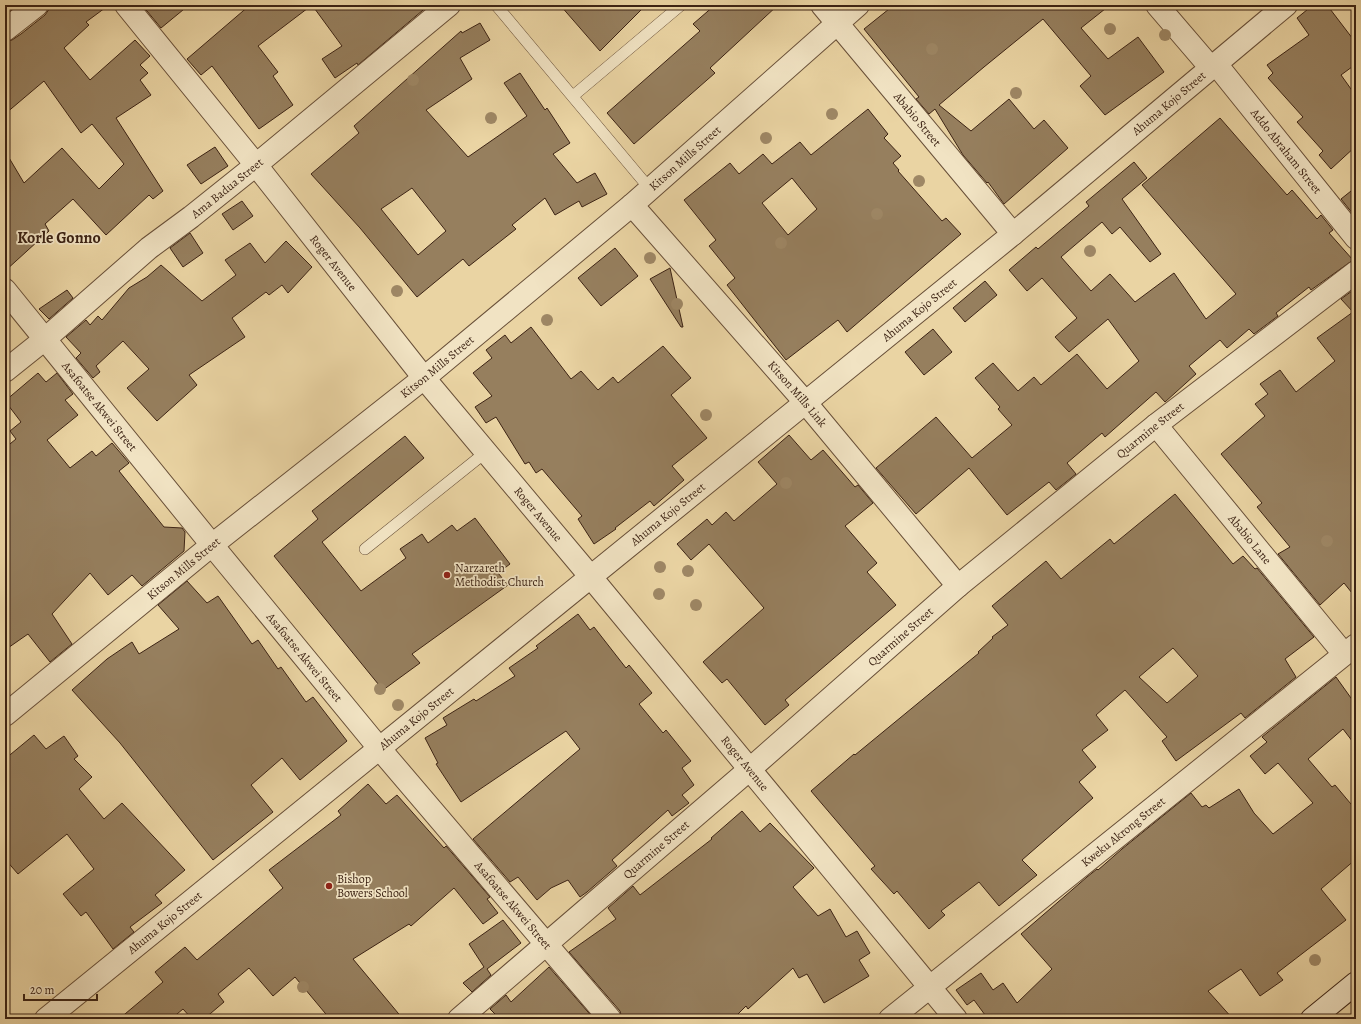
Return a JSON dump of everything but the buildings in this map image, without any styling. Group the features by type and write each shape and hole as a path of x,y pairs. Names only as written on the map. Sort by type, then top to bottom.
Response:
{"street":[{"path":"5,30 37,5"},
{"name":"Roger Avenue","path":"126,5 256,165 424,378 590,576 956,1019"},
{"name":"Ama Badua Street","path":"5,371 45,339 149,248 191,217 256,165 449,5"},
{"name":"Ababio Street","path":"822,5 1013,234"},
{"name":"Kitson Mills Street","path":"5,715 212,545 424,378 632,205 858,5"},
{"name":"Addo Abraham Street","path":"1157,5 1214,66 1356,238"},
{"name":"Ahuma Kojo Street","path":"46,1019 1013,234 1286,5"},
{"name":"Kitson Mills Link","path":"632,205 805,402 958,586"},
{"name":"Quarmine Street","path":"460,1019 750,769 958,586 1156,425 1356,272"},
{"name":"Asafoatse Akwei Street","path":"5,290 212,545 380,748 610,1019"},
{"name":"Ababio Lane","path":"1156,425 1350,650"},
{"name":"Kweku Akrong Street","path":"890,1019 1350,650"},
{"path":"1312,1019 1356,983"}],"lane":[{"path":"496,5 650,189"},
{"path":"573,96 680,5"},
{"path":"365,550 486,452"}],"place":[{"name":"Narzareth Methodist Church","path":"447,575"},
{"name":"Bishop Bowers School","path":"329,886"}],"district":[{"name":"Korle Gonno","path":"59,237"}]}
